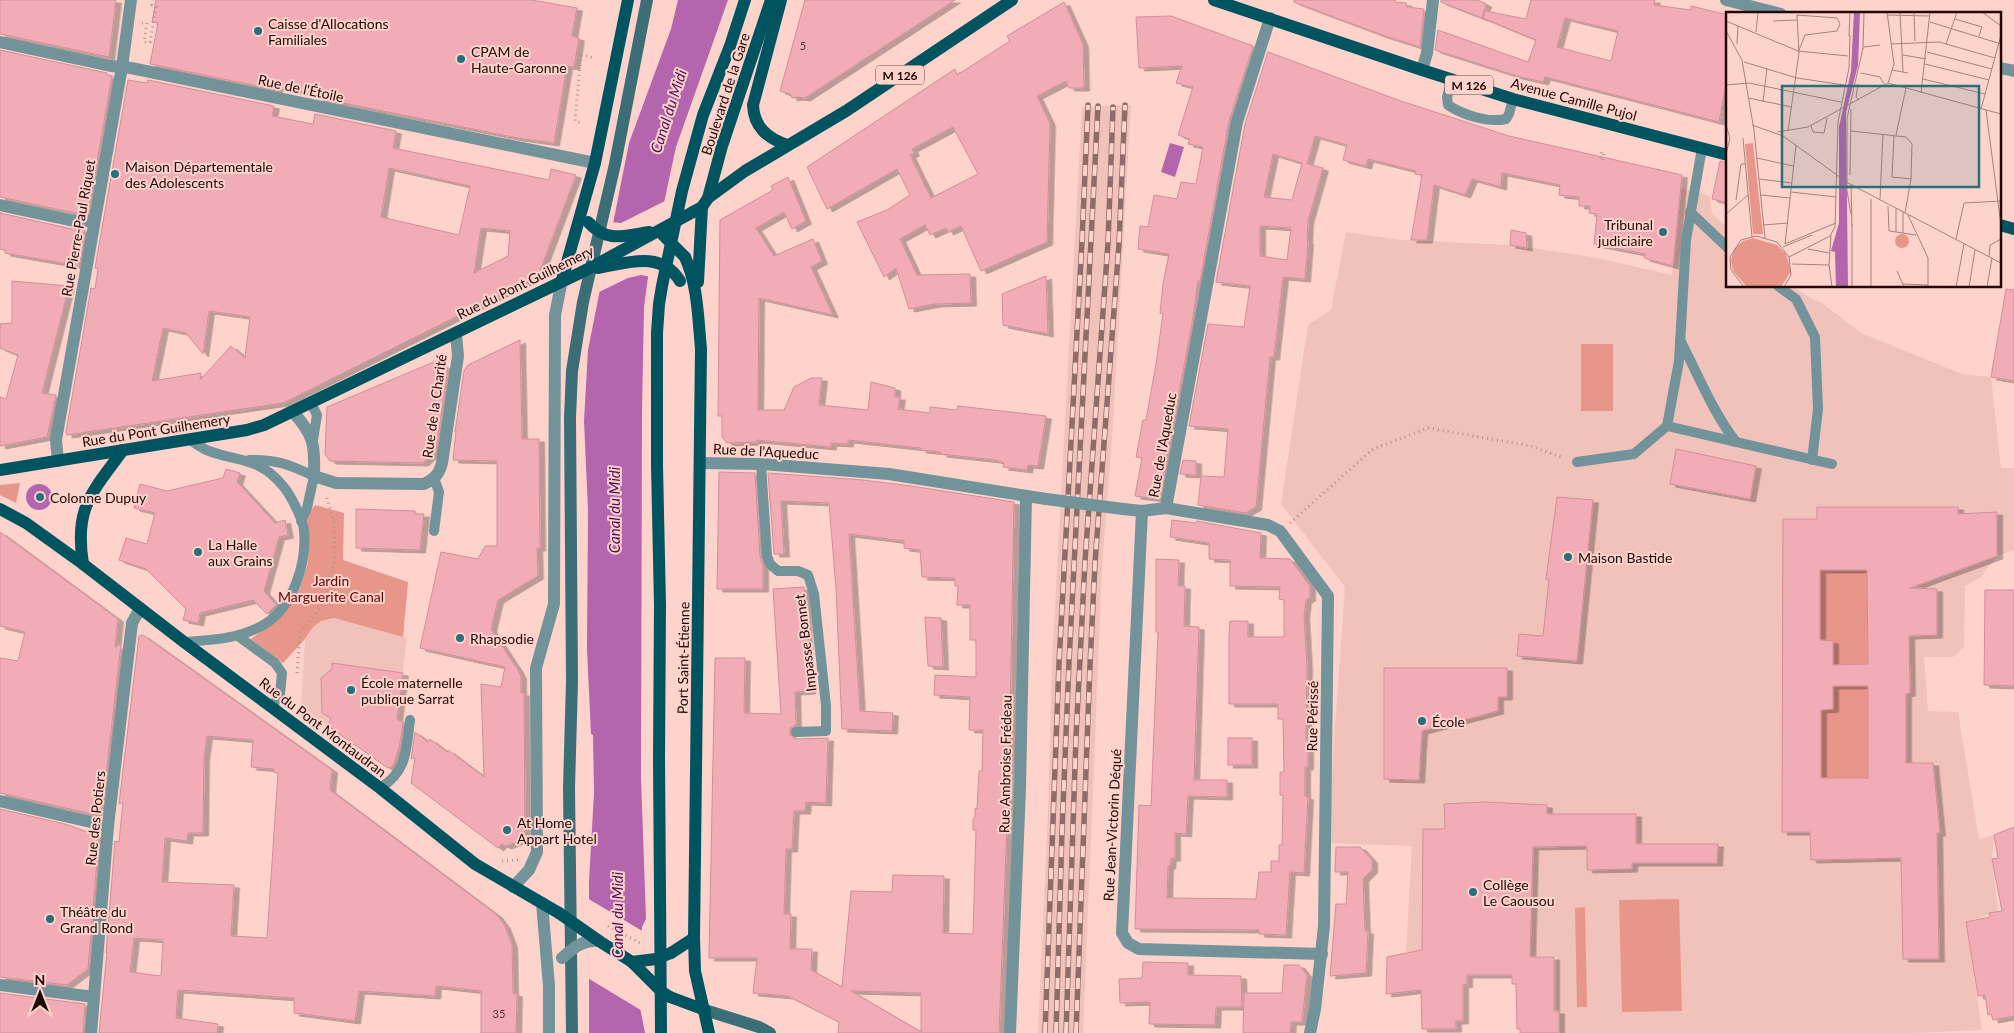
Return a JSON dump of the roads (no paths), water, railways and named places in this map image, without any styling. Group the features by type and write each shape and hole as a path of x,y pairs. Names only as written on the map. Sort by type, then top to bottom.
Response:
{"main road":[{"path":"562,280 595,164 628,0"},
{"path":"572,1033 570,418 572,371 583,302 615,164 646,0"},
{"path":"661,1033 660,605 656,465 657,349 660,304 682,191 703,115 730,46 745,0"},
{"name":"Boulevard de la Gare","path":"701,206 771,0"},
{"name":"Boulevard de la Gare","path":"781,0 753,105 753,115 760,130 775,141 787,145"},
{"name":"Rue du Pont Guilhemery","path":"0,470 247,430 293,412 586,270 659,231 701,206 745,171 846,111 1012,0"},
{"name":"Avenue Camille Pujol","path":"1214,0 1513,99 1726,154"},
{"name":"Port Saint-Étienne","path":"697,305 701,206"},
{"path":"581,210 595,230 608,236 659,231"},
{"name":"Port Saint-Étienne","path":"659,231 685,257 691,271 697,305 701,349 694,938 695,972 709,1033"},
{"path":"586,270 647,260 659,263 675,273 697,305"},
{"path":"84,564 80,530 84,507 90,494 122,450"},
{"name":"Rue du Pont Montaudran","path":"0,508 26,523 84,564 140,609 380,788 475,864 559,913 632,962 662,992 670,997 705,1010"},
{"path":"632,962 656,959 671,953 694,938"},
{"path":"705,1010 770,1033"}],"street":[{"name":"Rue Pierre-Paul Riquet","path":"58,461 56,440 122,68 132,0"},
{"path":"1422,70 1427,53 1433,0"},
{"path":"1726,0 1774,12"},
{"name":"Rue de l'Aqueduc","path":"700,463 761,464 889,474 1046,499 1124,509 1142,511 1166,508 1237,122 1270,18"},
{"name":"Rue de l'Étoile","path":"0,42 595,164"},
{"path":"0,205 74,221 94,221"},
{"path":"513,887 529,870 537,852 536,668 554,604 555,315 562,280"},
{"name":"Rue de la Charité","path":"318,477 336,483 412,484 424,484 434,478 440,471 442,463 458,356 456,334"},
{"path":"293,412 306,427 313,440 318,477"},
{"name":"Rue Ambroise Frédeau","path":"1010,1033 1020,788 1026,496"},
{"name":"Rue Périssé","path":"1166,508 1268,525 1280,531 1328,596 1325,894 1322,954 1310,1033"},
{"name":"Rue Jean-Victorin Déqué","path":"1142,511 1122,933 1128,943 1139,949 1322,954"},
{"name":"Rue des Potiers","path":"91,1033 108,826 132,623 140,609"},
{"path":"0,801 108,826"},
{"path":"542,903 549,986 549,1033"},
{"path":"549,986 552,973 562,958 574,947 585,942 599,940"},
{"path":"0,985 94,998"}],"lane":[{"path":"1452,80 1447,96 1448,105 1457,111 1496,122 1506,119 1513,99"},
{"path":"1577,462 1634,454 1667,426 1679,361 1686,240 1702,148"},
{"path":"1690,212 1726,246"},
{"path":"1781,288 1796,299 1815,337 1818,409 1812,460"},
{"path":"1680,340 1724,428 1736,442"},
{"path":"312,403 317,415 313,440"},
{"path":"1667,426 1832,464"},
{"path":"189,439 208,451 248,460 268,459 284,463 318,477 307,508 300,521"},
{"path":"184,642 226,639 266,624 283,607 300,572 304,550 304,528 283,486 266,470 248,460"},
{"name":"Impasse Bonnet","path":"761,464 767,556 770,564 778,571 798,571 808,575 814,594 826,706 826,731 796,732"},
{"path":"434,478 439,492 434,531"},
{"path":"238,636 275,663 282,673 280,694 272,708"},
{"path":"380,788 389,782 403,765 410,720"}],"water":[{"name":"Canal du Midi","path":"678,0 728,0 676,147 648,277 644,307 641,777 646,919 642,927 640,1007 645,1033 589,1033 589,881 594,793 593,735 591,734 587,649 588,510 584,421 588,350 629,143 671,29"},
{"path":"1170,143 1184,147 1175,177 1161,172"},
{"path":"39,484 48,488 52,497 48,506 39,510 30,506 26,497 30,488"}],"railway":[{"path":"1045,1033 1059,663 1088,105"},
{"path":"1076,1033 1095,563 1119,244 1125,105"},
{"path":"1056,1033 1069,662 1098,106"},
{"path":"1066,1033 1076,737 1085,561 1108,243 1113,107"}],"place":[{"name":"Caisse d'Allocations Familiales","path":"258,31"},
{"name":"CPAM de Haute-Garonne","path":"461,59"},
{"name":"Maison Départementale des Adolescents","path":"115,174"},
{"name":"Tribunal judiciaire","path":"1663,232"},
{"name":"Colonne Dupuy","path":"40,497"},
{"name":"La Halle aux Grains","path":"198,552"},
{"name":"Maison Bastide","path":"1568,557"},
{"name":"Rhapsodie","path":"460,638"},
{"name":"École maternelle publique Sarrat","path":"351,690"},
{"name":"École","path":"1422,721"},
{"name":"At Home Appart Hotel","path":"507,830"},
{"name":"Collège Le Caousou","path":"1473,892"},
{"name":"Théâtre du Grand Rond","path":"50,919"}],"park label":[{"name":"Jardin Marguerite Canal","path":"331,588"}]}
